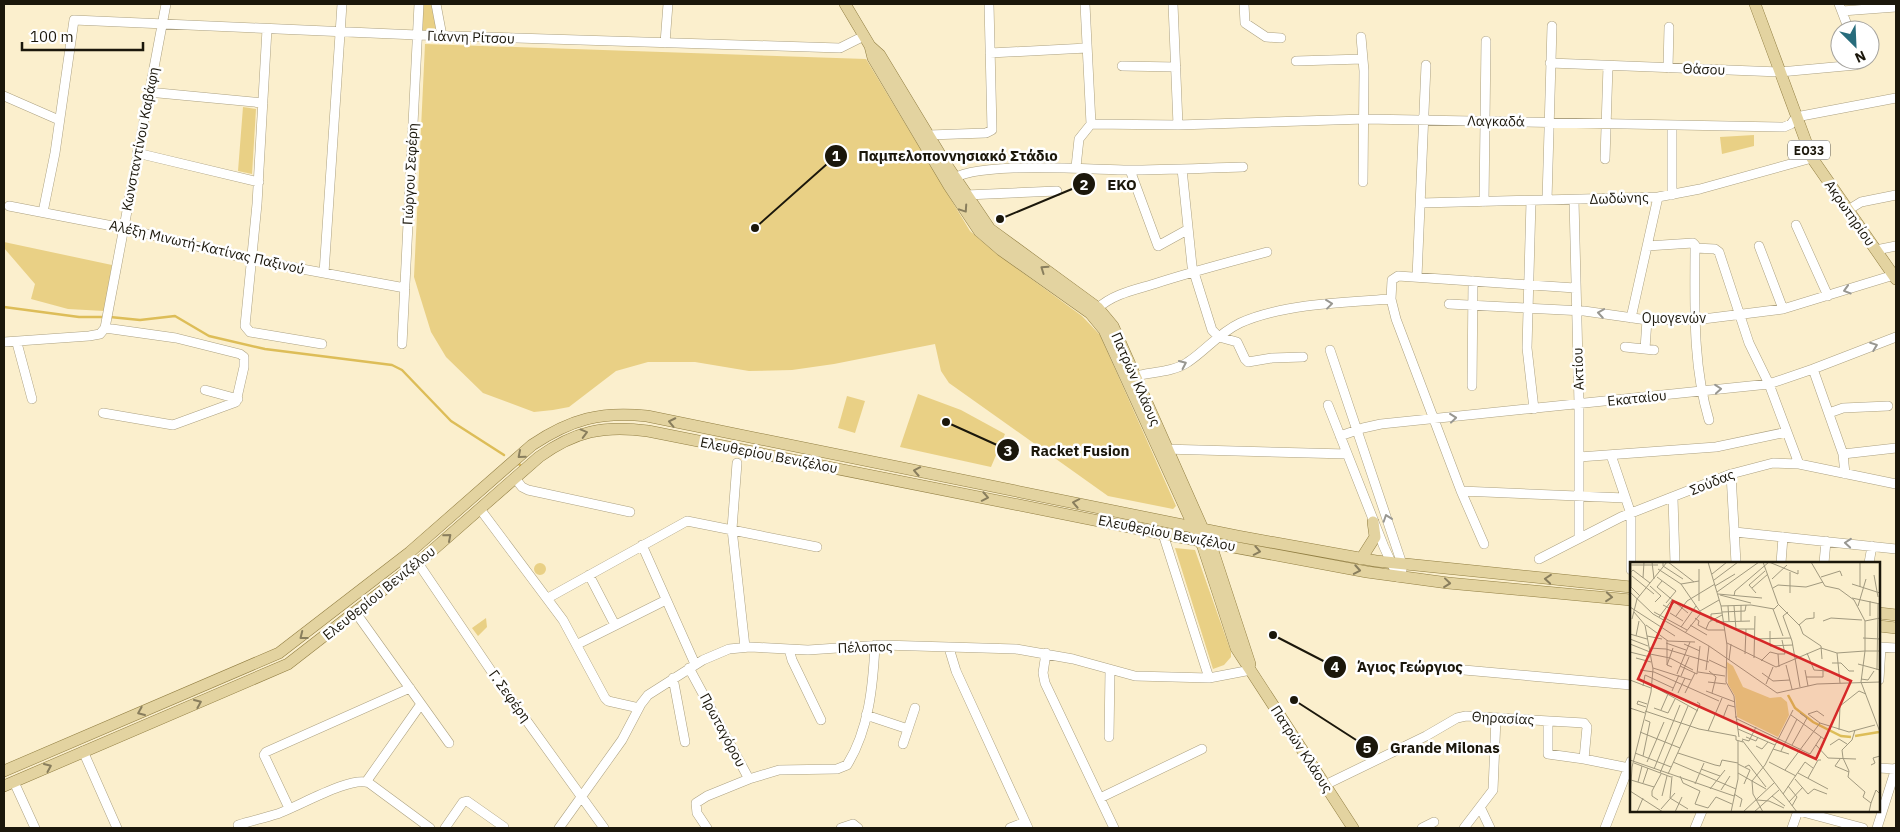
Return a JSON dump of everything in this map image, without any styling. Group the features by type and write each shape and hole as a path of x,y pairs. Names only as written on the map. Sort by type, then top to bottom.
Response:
{"main road":[{"name":"Πατρών Κλάους","path":"845,4 870,46 873,58 952,181 966,195 995,235 1098,308 1113,326 1136,376 1163,449"},
{"name":"Ακρωτηρίου","path":"1755,4 1812,158 1895,277"},
{"name":"Πατρών Κλάους","path":"870,46 880,55 929,134 977,229 988,240 1080,305 1100,324 1163,449 1205,542 1234,614 1251,670 1353,828"},
{"name":"Ελευθερίου Βενιζέλου","path":"4,771 279,654 410,552 532,445 551,432 576,421 600,415 623,413 647,416 1198,527 1396,564 1630,587"},
{"name":"Ελευθερίου Βενιζέλου","path":"9,784 279,669 296,659 418,563 515,478 559,443 582,433 626,428 707,442 1163,534 1398,577 1630,600"},
{"path":"1361,558 1375,537 1373,522"},
{"path":"1880,613 1896,615"},
{"path":"1880,626 1896,628"}],"street":[{"name":"Κωνσταντίνου Καβάφη","path":"105,328 122,228 166,4"},
{"path":"324,273 342,4"},
{"name":"Γιώργου Σεφέρη","path":"402,344 419,4"},
{"path":"436,4 442,36"},
{"path":"664,43 668,4"},
{"path":"929,134 986,134 992,130 989,4"},
{"path":"1076,167 1078,141 1082,133 1091,124 1085,4"},
{"path":"1173,4 1178,125"},
{"path":"1244,4 1245,23 1266,36 1281,38"},
{"path":"1846,20 1841,7 1896,7"},
{"name":"Γιάννη Ρίτσου","path":"59,120 74,20 442,36 840,48 864,36"},
{"path":"1547,200 1552,26"},
{"path":"1668,68 1669,27"},
{"path":"268,29 247,330 322,344"},
{"path":"1361,37 1365,119 1363,182"},
{"path":"1484,202 1486,42"},
{"path":"990,53 1087,48"},
{"path":"1296,60 1363,59"},
{"name":"Θάσου","path":"1550,63 1780,72 1830,66"},
{"path":"1417,277 1422,203 1426,65"},
{"path":"1122,66 1176,67"},
{"path":"1605,158 1608,66"},
{"path":"148,92 263,103"},
{"path":"4,96 59,120 43,212"},
{"name":"Λαγκαδά","path":"1091,124 1178,125 1365,119 1784,127 1791,124 1796,117 1896,98"},
{"path":"1672,126 1672,195"},
{"path":"137,153 258,182"},
{"name":"Δωδώνης","path":"1422,203 1658,197 1812,158"},
{"path":"952,181 1004,169 1076,167 1130,170 1243,167"},
{"path":"1182,169 1187,230 1193,271 1209,323 1217,336 1237,342 1244,359 1248,362 1303,356"},
{"path":"1130,170 1158,246 1187,230"},
{"path":"966,195 1057,191"},
{"path":"1848,210 1861,202 1896,195"},
{"path":"1631,318 1658,197"},
{"name":"Ακτίου","path":"1574,200 1575,311 1579,404 1578,538"},
{"path":"1531,201 1527,348 1534,409"},
{"name":"Αλέξη Μινωτή-Κατίνας Παξινού","path":"9,206 122,228 252,260 404,288"},
{"path":"1796,225 1828,296"},
{"path":"1648,246 1694,246 1715,249 1720,252 1749,344 1768,384 1798,464"},
{"path":"1694,246 1695,320 1700,391 1709,420"},
{"path":"1759,246 1783,309"},
{"path":"1876,250 1896,246"},
{"path":"1098,308 1111,298 1193,271 1267,252"},
{"path":"1484,544 1461,492 1396,319 1391,299 1392,280 1398,276 1575,288"},
{"name":"Ομογενών","path":"1449,304 1527,310 1575,311 1647,320 1695,320 1740,316 1783,309 1895,277"},
{"path":"1472,386 1473,281"},
{"path":"1136,376 1184,364 1217,336 1241,323 1280,312 1323,304 1391,299"},
{"path":"1625,347 1649,349 1647,320"},
{"path":"4,342 18,343 89,336 105,328 176,338 240,354 244,359 238,399 231,405 173,425 102,413"},
{"name":"Εκαταίου","path":"1340,436 1369,426 1768,384 1896,337"},
{"path":"18,343 32,399"},
{"path":"1330,350 1357,430 1396,564 1398,577"},
{"path":"1813,369 1843,454 1845,474"},
{"path":"205,390 238,399"},
{"path":"1328,405 1373,522 1396,564"},
{"path":"1828,413 1843,408 1888,406"},
{"path":"1579,457 1716,447 1787,432"},
{"path":"1843,454 1896,448"},
{"path":"1163,449 1347,454"},
{"path":"1611,455 1631,514 1631,562"},
{"path":"737,462 732,529 746,647"},
{"name":"Σούδας","path":"1539,559 1578,538 1631,514 1731,474 1773,463 1798,464 1896,484"},
{"path":"1731,474 1736,562"},
{"path":"515,478 528,490 630,512"},
{"path":"1461,492 1625,498"},
{"path":"1673,498 1675,562"},
{"path":"480,509 548,598 578,644 607,700 639,708"},
{"path":"548,598 687,521 817,547"},
{"path":"1735,532 1896,550"},
{"path":"1163,534 1209,678"},
{"path":"1781,562 1783,537"},
{"path":"1824,562 1826,541"},
{"name":"Πρωταγόρου","path":"642,546 692,666 750,779 779,770 837,768 845,766 856,747 866,714 873,682 875,645"},
{"path":"1869,562 1872,546"},
{"name":"Γ. Σεφέρη","path":"418,563 498,681 604,828"},
{"path":"589,575 615,625"},
{"path":"578,644 666,600"},
{"path":"356,613 449,743"},
{"name":"Πέλοπος","path":"560,828 622,740 648,695 692,666 723,651 746,647 789,649 875,645 1016,649 1046,653 1135,676 1209,678 1251,670"},
{"path":"1880,647 1896,648"},
{"path":"949,648 956,671 1027,825 1010,828"},
{"path":"789,649 792,660 820,720"},
{"path":"1046,653 1043,674 1045,683 1114,828"},
{"path":"1109,737 1110,670"},
{"path":"1464,670 1630,686"},
{"path":"673,678 685,742"},
{"path":"290,808 264,754 266,752 410,688"},
{"path":"238,824 290,808 329,791 366,782 421,704"},
{"path":"904,744 915,708"},
{"path":"866,714 908,729"},
{"name":"Θηρασίας","path":"1325,785 1426,736 1457,718 1466,716 1586,725 1584,759"},
{"path":"1464,828 1481,809 1494,786 1496,718"},
{"path":"1548,721 1548,754 1630,764 1605,828"},
{"path":"1100,798 1202,749"},
{"path":"84,751 117,828"},
{"path":"1878,828 1896,768 1880,768"},
{"path":"707,828 696,810 696,802 750,779"},
{"path":"366,782 430,828"},
{"path":"9,784 35,828"},
{"path":"445,828 463,802 467,800 504,827"},
{"path":"1481,809 1490,828"},
{"path":"1695,828 1702,812"},
{"path":"1792,828 1799,812"},
{"path":"1803,812 1863,828"},
{"path":"1422,828 1434,822"},
{"path":"841,828 853,824 858,828"}],"shaded area":[{"path":"419,4 436,4 442,36 417,35"},
{"path":"425,44 866,59 970,231 997,254 1082,316 1100,335 1176,506 1173,509 1108,496 949,383 941,371 935,344 834,364 792,370 749,371 695,362 648,362 616,371 569,407 553,410 534,412 483,393 446,357 431,332 414,277"},
{"path":"243,107 256,109 252,174 238,171"},
{"path":"1754,135 1754,146 1722,154 1720,137"},
{"path":"4,242 112,265 104,311 68,309 31,299 35,284 4,248"},
{"path":"918,394 961,410 1005,434 991,467 900,447"},
{"path":"847,396 865,401 855,433 838,428"},
{"path":"1175,548 1195,550 1231,652 1231,657 1224,665 1213,669"},
{"path":"538,563 542,563 546,569 542,575 538,575 534,571 534,567"},
{"path":"486,618 487,627 478,636 472,628"}],"waterway":[{"path":"4,307 79,317 104,317"},
{"path":"110,317 140,320 175,316 209,336 265,349 392,365 402,370 451,421 504,455"}],"place":[{"name":"EKO","path":"1000,219"},
{"name":"Παμπελοποννησιακό Στάδιο","path":"755,228"},
{"name":"Racket Fusion","path":"946,422"},
{"name":"Άγιος Γεώργιος","path":"1273,635"},
{"name":"Grande Milonas","path":"1294,700"}]}
